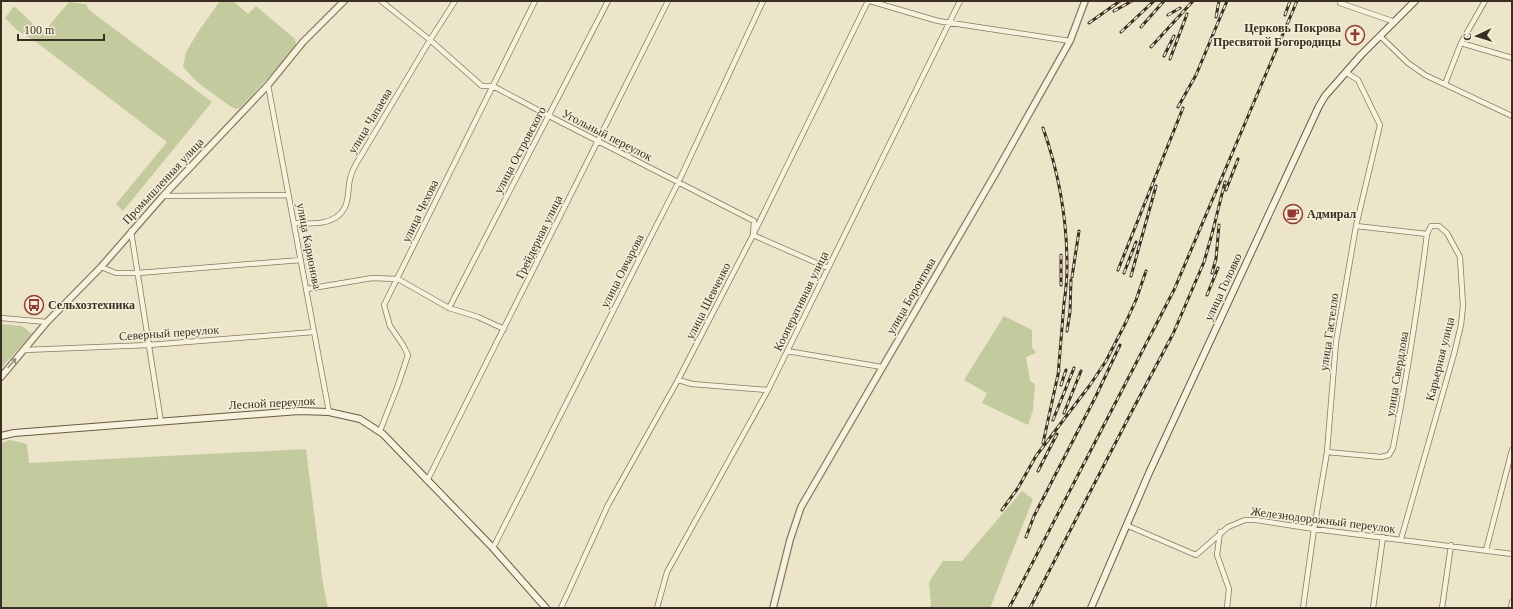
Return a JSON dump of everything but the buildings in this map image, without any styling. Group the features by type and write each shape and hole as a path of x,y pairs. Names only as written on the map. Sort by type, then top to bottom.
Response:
{"main road":[{"name":"улица Головко","path":"1091,608 1126,524 1319,106 1361,55 1381,37 1415,1"},
{"name":"Лесной переулок","path":"14,433 299,411 328,412 360,420 383,434 493,548 546,608"},
{"path":"1,431 14,433"},
{"path":"1,436 14,433"}],"street":[{"name":"Промышленная улица","path":"1,377 47,322 101,267 131,231 268,85 304,42 344,1"},
{"name":"Угольный переулок","path":"381,1 430,40 482,86 493,86 754,221 753,236"},
{"name":"улица Чапаева","path":"294,223 314,224 330,220 340,214 346,207 350,177 356,164 455,1"},
{"name":"улица Чехова","path":"380,431 408,355 390,326 384,304 398,279 535,1"},
{"name":"улица Островского","path":"449,308 608,1"},
{"name":"Грейдерная улица","path":"427,481 668,1"},
{"name":"улица Овчарова","path":"493,548 678,182 763,1"},
{"path":"869,1 938,21 1070,41"},
{"name":"улица Шевченко","path":"561,608 608,505 678,380 753,236 869,1"},
{"name":"Кооперативная улица","path":"657,608 667,572 768,390 960,1"},
{"name":"улица Боронтова","path":"772,608 790,540 801,507 882,366 992,181 1070,41 1085,1"},
{"path":"1445,84 1461,43 1485,1"},
{"path":"1340,2 1395,22"},
{"path":"1381,37 1408,63 1425,76 1512,116"},
{"path":"1461,43 1512,58"},
{"name":"улица Гастелло","path":"1303,608 1327,452 1336,342 1356,226 1380,125 1358,80 1346,73"},
{"name":"улица Карионова","path":"268,85 307,289 328,412"},
{"path":"163,196 288,195"},
{"name":"Карьерная улица","path":"1356,226 1427,234 1431,226 1439,226 1447,233 1460,257 1462,282 1461,325 1454,354 1400,539"},
{"path":"131,231 161,422"},
{"name":"улица Свердлова","path":"1327,452 1382,457 1389,455 1393,448 1410,359 1427,234"},
{"path":"753,236 828,268"},
{"path":"101,267 116,273 138,273 301,260"},
{"path":"307,289 372,278 398,279 449,308 478,317 504,329"},
{"path":"1,318 47,322"},
{"name":"Северный переулок","path":"24,350 149,345 314,332"},
{"path":"787,351 882,366"},
{"path":"678,380 692,384 768,390"},
{"path":"1486,550 1512,450"},
{"name":"Железнодорожный переулок","path":"1126,524 1196,555 1228,526 1236,522 1251,520 1512,554"},
{"path":"1220,532 1217,555 1229,589 1227,608"},
{"path":"1373,608 1383,537"},
{"path":"1442,608 1451,546"},
{"path":"1511,608 1512,602"}],"green space":[{"path":"220,1 233,1 248,14 256,6 295,39 296,44 294,50 240,108 236,109 197,82 183,67 186,52"},
{"path":"69,2 86,4 89,10 212,102 123,211 116,204 167,142 36,42 17,30 5,18 14,6 43,33"},
{"path":"1004,316 1032,330 1032,347 1036,353 1026,357 1030,381 1035,384 1033,410 1028,425 982,403 987,393 964,380"},
{"path":"1,324 22,326 32,334 1,368"},
{"path":"10,440 27,444 29,463 306,449 323,584 328,608 1,608 1,443"},
{"path":"1022,491 1033,499 990,608 930,608 931,602 929,582 943,561 962,561"}],"railway":[{"path":"1089,23 1120,1"},
{"path":"1114,11 1132,1"},
{"path":"1121,32 1154,1"},
{"path":"1141,27 1164,1"},
{"path":"1151,47 1193,1"},
{"path":"1216,17 1219,1"},
{"path":"1178,107 1196,75 1227,1"},
{"path":"1285,15 1290,1"},
{"path":"1009,608 1174,290 1297,1"},
{"path":"1168,15 1180,8"},
{"path":"1170,59 1187,14"},
{"path":"1164,56 1174,36"},
{"path":"1118,270 1183,108"},
{"path":"1043,128 1058,179 1066,231 1067,280 1058,376"},
{"path":"1226,190 1238,159"},
{"path":"1030,608 1173,334 1204,262 1225,182"},
{"path":"1131,276 1156,186"},
{"path":"1212,273 1216,259 1219,225"},
{"path":"1072,277 1079,231"},
{"path":"1124,273 1136,242"},
{"path":"1061,255 1061,285"},
{"path":"1207,295 1218,268"},
{"path":"1002,510 1018,488 1036,456 1090,385 1106,361 1136,300 1146,271"},
{"path":"1067,331 1070,312 1071,280"},
{"path":"1026,537 1034,516 1096,396 1120,345"},
{"path":"1053,420 1074,368"},
{"path":"1043,443 1059,370"},
{"path":"1061,385 1066,370"},
{"path":"1064,413 1081,371"},
{"path":"1038,471 1057,434"}],"place":[{"name":"Церковь Покрова Пресвятой Богородицы","path":"1355,35"},
{"name":"Адмирал","path":"1293,214"},
{"name":"Сельхозтехника","path":"34,305"}]}
